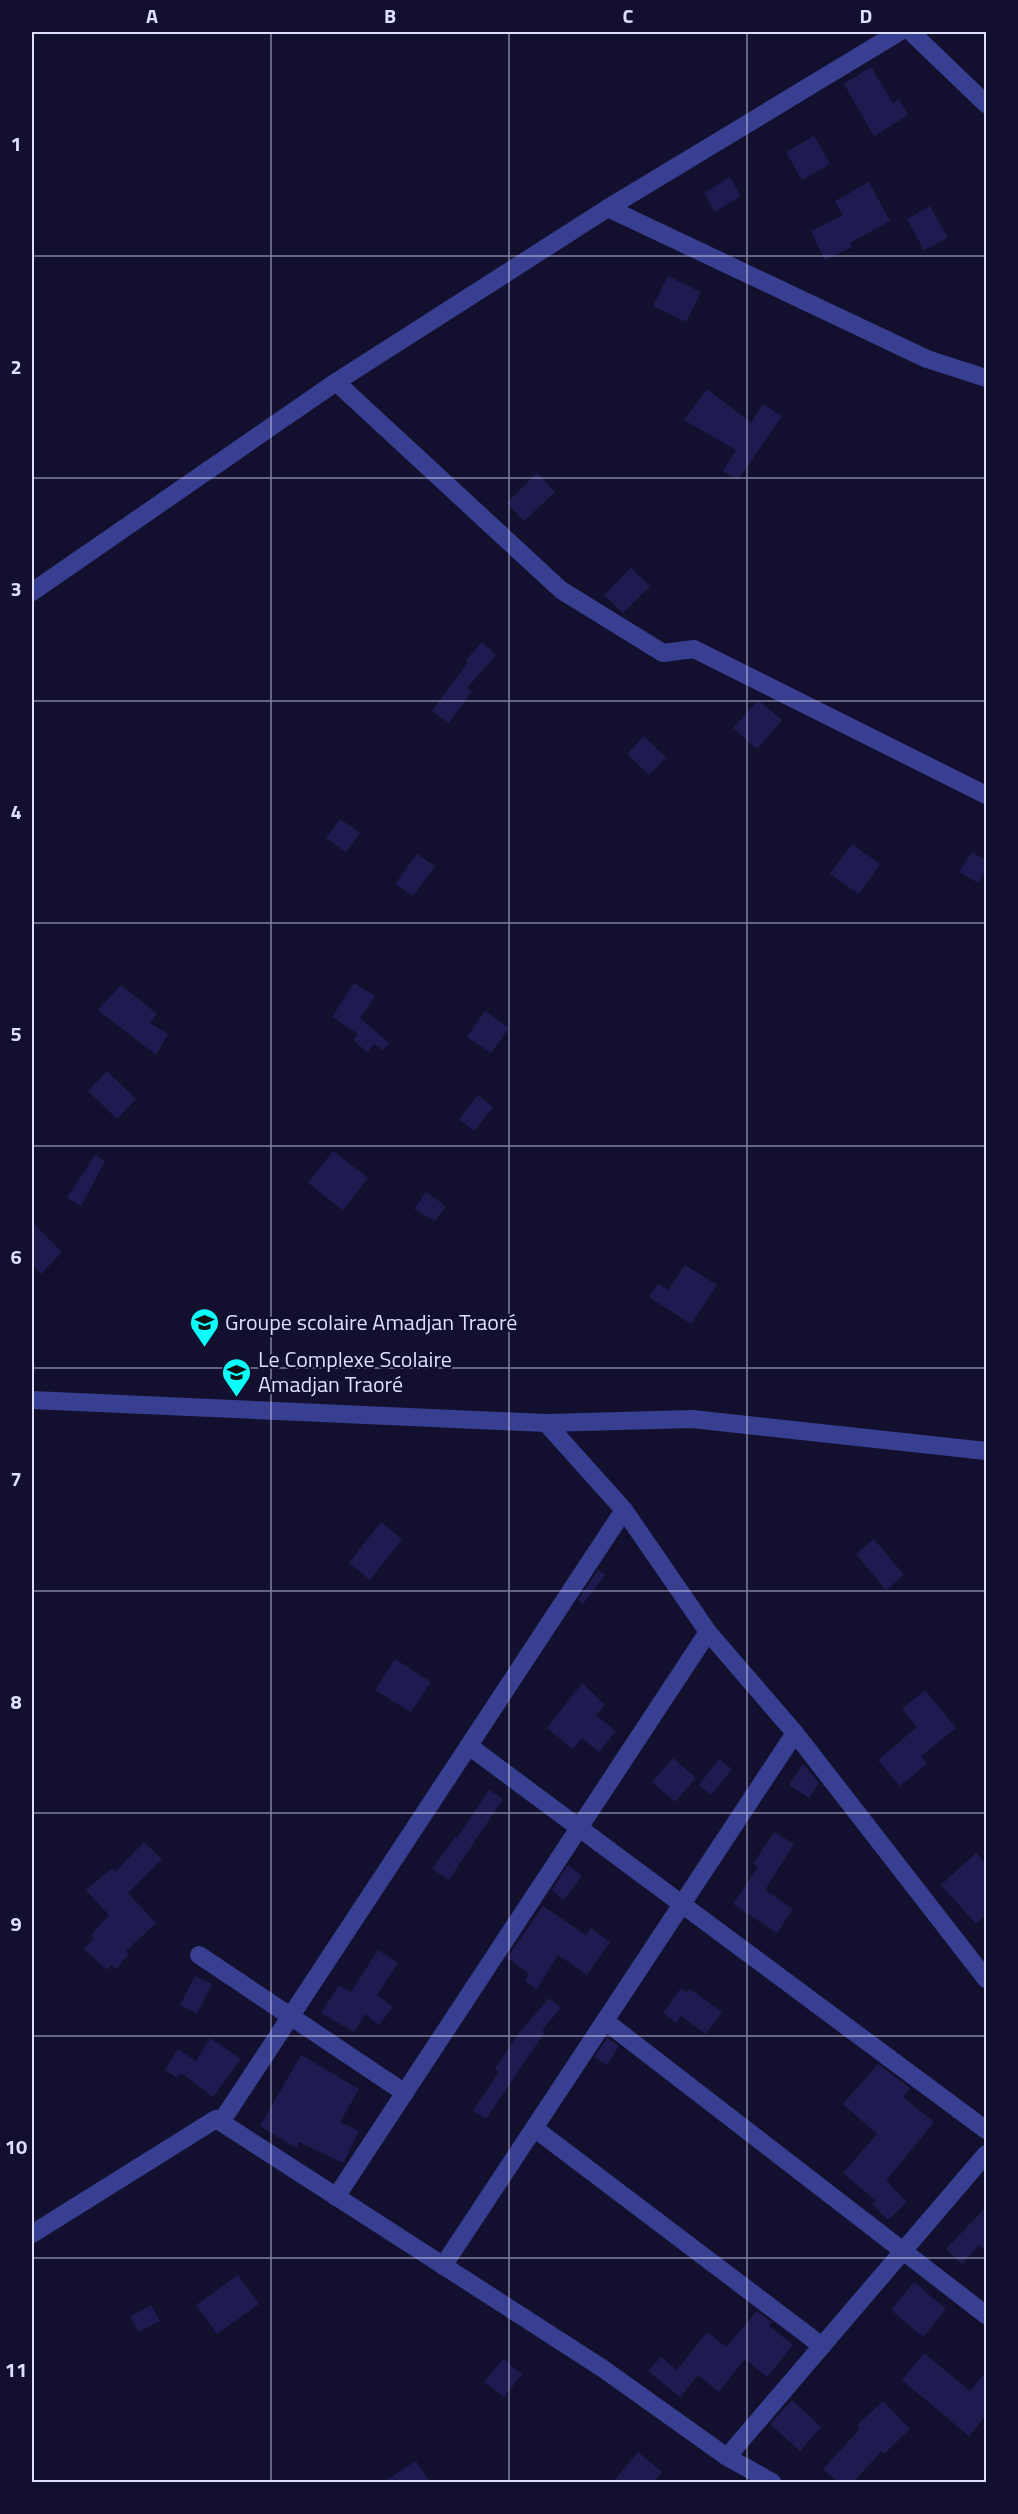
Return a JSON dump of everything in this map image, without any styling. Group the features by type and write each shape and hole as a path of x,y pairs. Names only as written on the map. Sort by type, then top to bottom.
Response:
{"street":[{"path":"32,592 336,382 608,208 899,32"},
{"path":"911,32 987,104"},
{"path":"608,208 927,359 987,378"},
{"path":"336,382 561,590 663,654 694,649 987,795"},
{"path":"32,1400 546,1423 692,1419 987,1451"},
{"path":"546,1423 624,1510 708,1632 795,1733 987,1979"},
{"path":"220,2122 624,1510"},
{"path":"336,2197 708,1632"},
{"path":"443,2266 795,1733"},
{"path":"469,1746 987,2130"},
{"path":"199,1955 405,2093"},
{"path":"605,2021 904,2252 983,2307"},
{"path":"32,2234 216,2119 602,2368 727,2457 772,2482"},
{"path":"534,2128 822,2346"},
{"path":"727,2457 987,2154"}],"building":[{"path":"871,67 893,103 899,99 908,115 874,136 844,84"},
{"path":"814,136 830,164 802,180 786,152"},
{"path":"730,177 741,196 715,212 704,193"},
{"path":"869,182 890,221 850,243 852,247 825,260 811,231 843,215 835,201"},
{"path":"930,206 948,238 924,250 907,219"},
{"path":"668,276 701,292 686,322 653,306"},
{"path":"707,389 751,423 763,404 782,416 738,480 723,471 736,450 684,420"},
{"path":"537,473 555,492 524,521 507,503"},
{"path":"631,568 650,586 623,613 604,595"},
{"path":"482,642 496,655 467,688 472,691 449,723 432,711 468,662 466,660"},
{"path":"758,700 782,720 757,749 733,728"},
{"path":"644,736 666,758 649,775 627,754"},
{"path":"340,819 360,833 346,852 326,838"},
{"path":"852,844 880,864 859,894 830,874"},
{"path":"972,852 987,861 987,869 978,883 959,872"},
{"path":"417,854 435,866 413,896 395,884"},
{"path":"354,983 375,996 360,1018 389,1043 383,1050 374,1044 367,1052 353,1040 358,1034 332,1017"},
{"path":"121,985 157,1014 150,1023 168,1034 156,1055 98,1010"},
{"path":"485,1011 509,1028 491,1053 467,1037"},
{"path":"107,1071 136,1099 117,1119 88,1091"},
{"path":"478,1095 493,1107 474,1131 459,1119"},
{"path":"333,1151 368,1178 343,1210 308,1183"},
{"path":"95,1155 105,1161 81,1206 67,1198"},
{"path":"426,1192 446,1206 435,1221 414,1209"},
{"path":"32,1222 62,1252 41,1274 32,1264"},
{"path":"685,1265 717,1285 691,1324 649,1297 658,1284 668,1290"},
{"path":"381,1522 402,1539 370,1580 349,1563"},
{"path":"874,1539 904,1575 886,1590 856,1554"},
{"path":"598,1570 605,1575 583,1604 578,1600"},
{"path":"395,1659 431,1682 411,1712 375,1690"},
{"path":"582,1683 605,1705 596,1715 616,1731 599,1752 582,1738 573,1749 547,1728"},
{"path":"925,1690 956,1728 921,1756 927,1764 900,1786 878,1760 917,1727 902,1709"},
{"path":"673,1758 696,1778 675,1802 652,1782"},
{"path":"719,1759 732,1769 711,1795 699,1785"},
{"path":"803,1764 819,1783 809,1798 789,1785"},
{"path":"489,1790 503,1799 449,1880 432,1869 455,1837 457,1838"},
{"path":"774,1832 794,1844 765,1890 793,1909 777,1933 733,1904 758,1867 753,1864"},
{"path":"144,1842 162,1859 128,1893 156,1923 126,1951 129,1954 116,1969 111,1965 107,1970 84,1949 94,1938 91,1935 109,1915 86,1890 112,1868 115,1872"},
{"path":"976,1853 987,1864 987,1913 976,1924 941,1885"},
{"path":"568,1865 582,1876 564,1900 552,1890"},
{"path":"543,1906 586,1935 591,1928 610,1942 587,1975 558,1955 537,1989 525,1982 529,1974 507,1958"},
{"path":"378,1950 398,1963 377,1995 393,2007 379,2025 365,2014 354,2032 321,2013 339,1985 351,1992"},
{"path":"195,1976 212,1984 197,2014 180,2005"},
{"path":"681,1988 687,1992 690,1989 722,2012 706,2034 681,2016 676,2023 663,2013"},
{"path":"549,1998 561,2008 542,2030 545,2032 486,2119 473,2111 499,2072 495,2069 519,2033"},
{"path":"210,2038 241,2059 213,2097 181,2073 177,2078 165,2070 178,2049 196,2061"},
{"path":"607,2038 619,2046 607,2065 594,2057"},
{"path":"301,2055 359,2089 340,2122 359,2131 343,2163 299,2142 296,2148 260,2126"},
{"path":"878,2064 910,2088 903,2097 934,2122 886,2181 907,2202 888,2220 872,2204 876,2201 843,2173 877,2134 843,2104"},
{"path":"987,2206 987,2252 979,2245 962,2264 946,2249"},
{"path":"238,2275 259,2304 217,2334 196,2305"},
{"path":"914,2282 946,2309 923,2337 891,2310"},
{"path":"151,2305 160,2321 139,2332 130,2317"},
{"path":"757,2311 772,2322 769,2326 793,2345 767,2377 745,2359 719,2392 698,2375 680,2397 648,2371 661,2357 677,2370 707,2332 726,2347"},
{"path":"924,2353 970,2391 987,2370 987,2414 969,2436 902,2380"},
{"path":"503,2359 522,2374 504,2397 484,2382"},
{"path":"792,2400 821,2427 800,2451 770,2424"},
{"path":"883,2401 910,2429 884,2454 882,2451 853,2482 839,2482 823,2469 860,2429 857,2425"},
{"path":"638,2452 662,2472 653,2482 613,2482"},
{"path":"416,2461 430,2482 383,2482"}],"place":[{"name":"Groupe scolaire Amadjan Traoré","path":"204,1348"},
{"name":"Le Complexe Scolaire Amadjan Traoré","path":"237,1398"}]}
